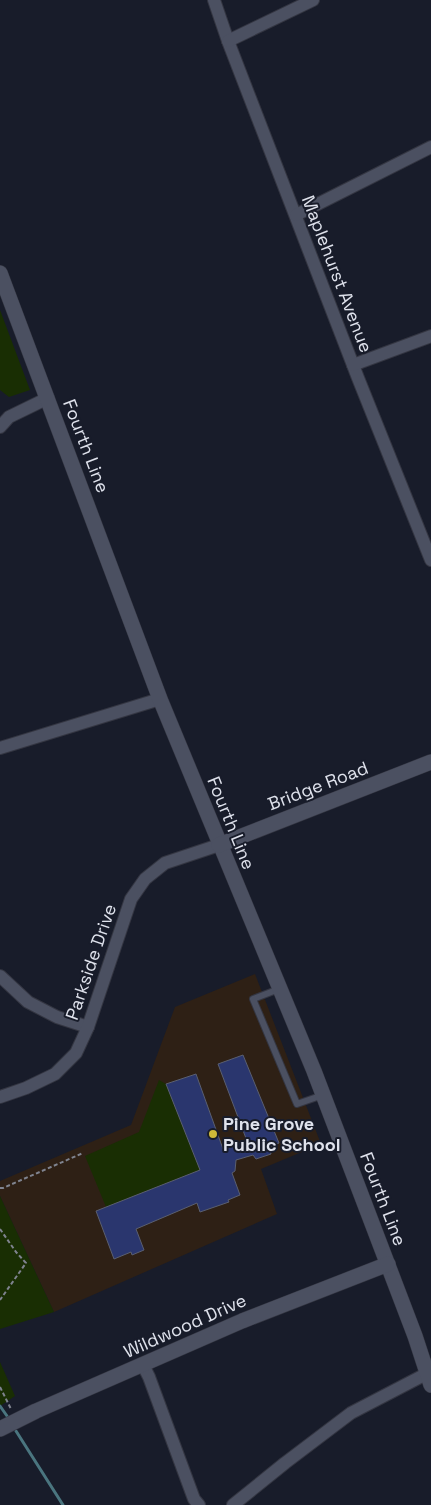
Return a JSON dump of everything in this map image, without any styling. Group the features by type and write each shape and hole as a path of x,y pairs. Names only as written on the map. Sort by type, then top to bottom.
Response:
{"street":[{"name":"Maplehurst Avenue","path":"214,0 228,41 353,365 431,560"},
{"path":"228,41 313,0"},
{"path":"296,215 431,147"},
{"name":"Fourth Line","path":"0,273 160,699 323,1095 415,1336 429,1380"},
{"path":"353,365 431,336"},
{"path":"0,428 9,417 48,398"},
{"path":"0,748 160,699"},
{"name":"Bridge Road","path":"219,844 431,762"},
{"name":"Parkside Drive","path":"0,1097 26,1088 55,1074 76,1053 88,1027 132,899 145,878 165,863 219,844"},
{"path":"0,976 28,1002 57,1017 88,1027"},
{"name":"Wildwood Drive","path":"0,1429 36,1411 242,1321 388,1264"},
{"path":"143,1365 194,1499 199,1505"},
{"path":"233,1505 351,1413 429,1380"}],"lane":[{"path":"279,988 253,999 297,1104 323,1095"}],"path":[{"path":"0,1188 4,1188 83,1153"},
{"path":"0,1230 26,1264 0,1300"},
{"path":"0,1387 11,1409"}],"shaded area":[{"name":"Pine Grove Public School","path":"255,974 321,1144 261,1169 277,1214 54,1312 0,1196 0,1181 131,1125 175,1007"}],"green space":[{"path":"0,310 30,390 9,397 0,390"},
{"path":"159,1080 166,1084 200,1170 106,1207 85,1156 139,1132"},
{"path":"0,1196 54,1312 0,1329"},
{"path":"0,1362 15,1396 0,1406"}],"building":[{"name":"Pine Grove Public School","path":"243,1055 279,1143 269,1147 271,1154 256,1159 253,1155 236,1160 235,1171 232,1173 240,1195 228,1200 229,1202 200,1212 197,1203 136,1229 144,1250 132,1255 131,1252 114,1259 96,1211 200,1170 166,1084 196,1074 223,1149 247,1141 218,1064"}],"waterway":[{"path":"0,1406 7,1416"},
{"path":"16,1431 63,1505"}],"place":[{"name":"Pine Grove Public School","path":"213,1134"}]}
